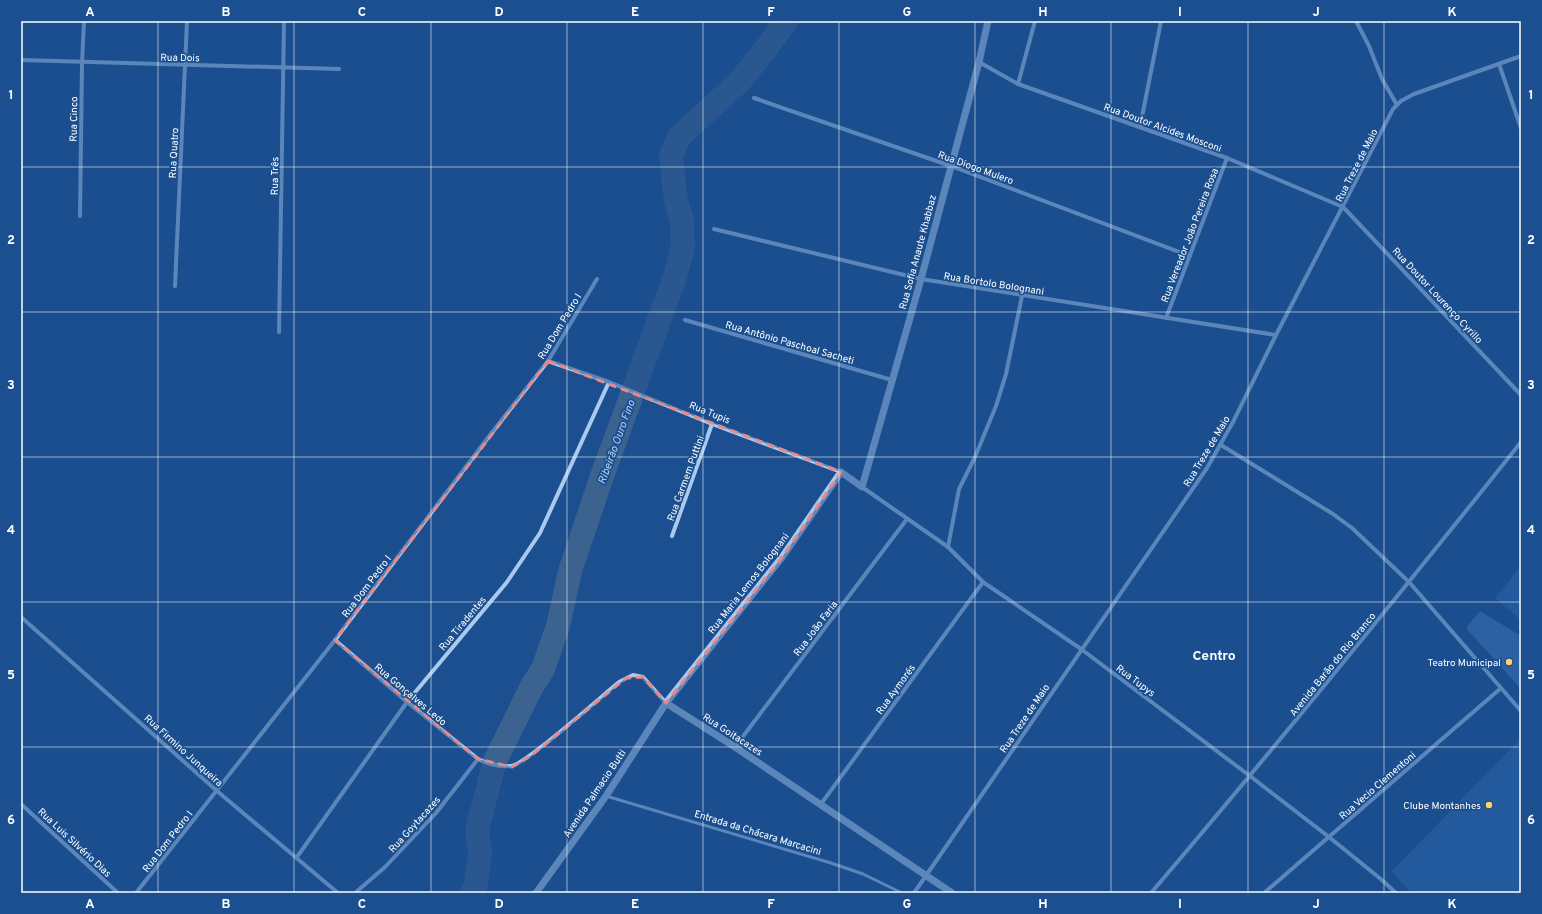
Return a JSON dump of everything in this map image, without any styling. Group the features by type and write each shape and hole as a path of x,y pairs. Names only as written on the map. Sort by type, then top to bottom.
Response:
{"street":[{"name":"Rua Cinco","path":"80,216 84,21"},
{"name":"Rua Quatro","path":"175,286 186,21"},
{"name":"Rua Três","path":"279,332 284,21"},
{"name":"Rua Sofia Anaute Khabbaz","path":"862,487 921,279 979,62 988,21"},
{"path":"1018,84 1035,21"},
{"path":"1140,127 1161,21"},
{"path":"1356,21 1369,46 1380,75 1397,105"},
{"name":"Rua Treze de Maio","path":"914,893 1207,468 1221,445 1389,116 1401,101 1414,94 1521,56"},
{"name":"Rua Dois","path":"21,60 339,69"},
{"name":"Rua Doutor Alcides Mosconi","path":"979,62 1018,84 1227,158 1343,207"},
{"path":"1499,64 1521,128"},
{"name":"Rua Diogo Mulero","path":"754,98 951,166 1190,256"},
{"name":"Rua Vereador João Pereira Rosa","path":"1166,318 1227,158"},
{"name":"Rua Doutor Lourenço Cyrillo","path":"1343,207 1521,395"},
{"name":"Rua Bortolo Bolognani","path":"714,229 921,279 1276,335"},
{"name":"Rua Dom Pedro I","path":"136,893 335,640 548,361 597,279"},
{"path":"948,547 959,489 996,406 1006,374 1022,296"},
{"name":"Rua Antônio Paschoal Sacheti","path":"684,320 892,380"},
{"name":"Rua Tupis","path":"548,361 621,386 712,424 840,472 862,487"},
{"name":"Rua Tiradentes","path":"297,857 407,702 507,582 540,533 609,382"},
{"name":"Rua Carmem Puttini","path":"672,536 712,424"},
{"name":"Avenida Barão do Rio Branco","path":"1151,893 1250,776 1409,582 1521,442"},
{"path":"1221,445 1333,514 1367,542 1409,582 1521,711"},
{"name":"Rua Maria Lemos Bolognani","path":"666,703 783,556 840,472"},
{"name":"Rua Tupys","path":"862,487 948,547 983,582 1081,649 1250,776 1329,837 1396,893"},
{"name":"Rua João Faria","path":"735,747 907,519"},
{"name":"Rua Aymorés","path":"821,804 983,582"},
{"name":"Rua Firmino Junqueira","path":"21,617 217,790 338,893"},
{"name":"Rua Gonçalves Ledo","path":"335,640 407,702 478,759 488,763 512,767"},
{"name":"Rua Goitacazes","path":"512,767 532,755 626,678 633,675 644,677 666,703 821,804 952,893"},
{"name":"Rua Vecio Clementoni","path":"1264,893 1501,688"},
{"name":"Avenida Palmacio Butti","path":"536,893 606,796 666,703"},
{"name":"Rua Goytacazes","path":"355,893 385,867 436,813 478,759"},
{"name":"Rua Luis Silvério Dias","path":"21,804 118,893"}],"lane":[{"name":"Entrada da Chácara Marcacini","path":"606,796 831,863 863,874 902,893"}],"highlighted area":[{"path":"548,361 841,472 783,556 666,703 643,677 626,678 532,755 512,767 478,759 335,640"}],"shaded area":[{"path":"1521,566 1521,620 1495,598"},
{"name":"Clube Montanhes","path":"1521,738 1521,893 1411,893 1392,871"}],"building":[{"name":"Teatro Municipal","path":"1480,611 1521,636 1521,689 1466,628"}],"waterway":[{"name":"Ribeirão Ouro Fino","path":"472,893 476,885 480,853 477,830 495,761 531,688 543,669 558,626 570,571 602,476 675,277 683,246 682,221 676,201 671,156 679,137 740,81 786,21"}],"place":[{"name":"Teatro Municipal","path":"1509,662"},
{"name":"Clube Montanhes","path":"1489,805"}],"district":[{"name":"Centro","path":"1214,655"}]}
